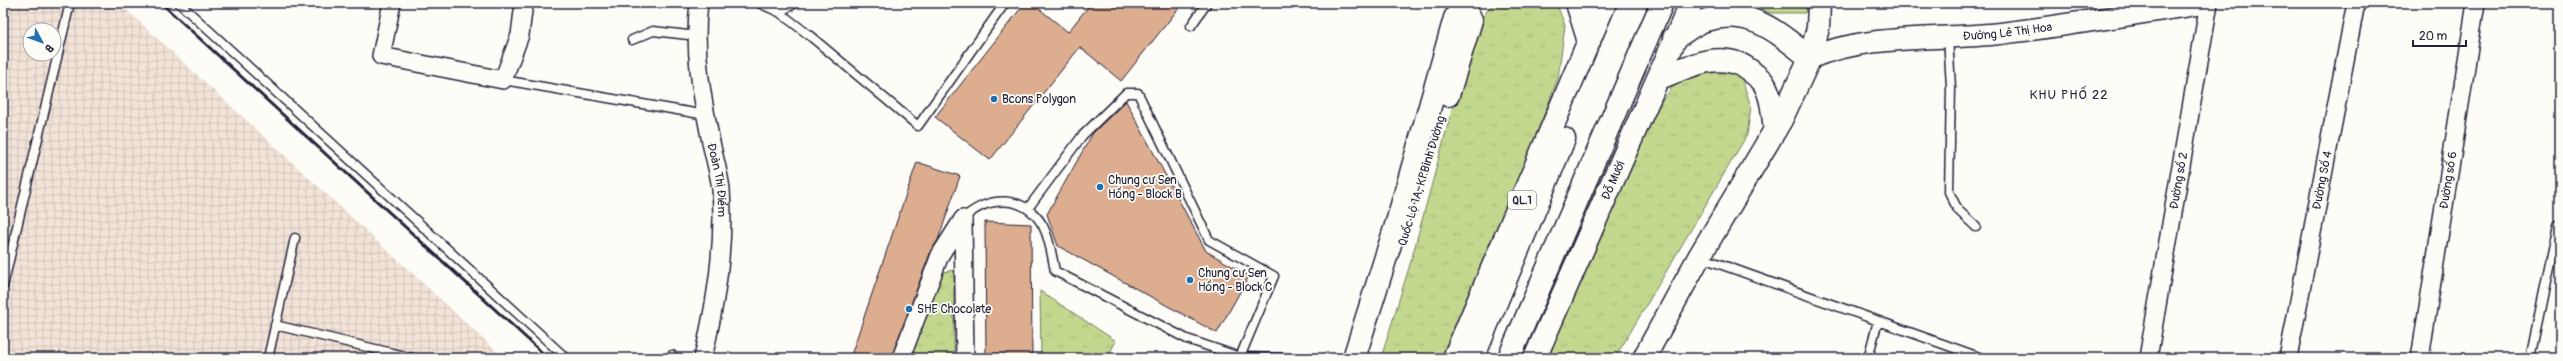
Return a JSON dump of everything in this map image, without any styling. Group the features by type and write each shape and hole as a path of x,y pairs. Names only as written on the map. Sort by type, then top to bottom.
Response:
{"highway":[{"path":"1577,3 1589,42"},
{"name":"QL.1","path":"1473,358 1621,3"},
{"path":"1509,358 1662,3"},
{"name":"Đỗ Mười","path":"1535,358 1660,78 1691,3"},
{"path":"1644,358 1699,257 1775,130 1810,58 1818,28 1818,3"},
{"path":"1354,358 1398,219 1454,18 1464,4"},
{"name":"Quốc Lộ 1A, KP.Bình Đường","path":"1368,358 1471,20 1464,4"},
{"path":"1594,68 1603,6"},
{"name":"QL.1","path":"1454,358 1603,6"},
{"path":"1638,58 1705,20 1741,15 1769,27 1810,58"},
{"path":"1660,78 1710,60 1730,60 1747,68 1763,82 1770,101 1775,130"}],"street":[{"path":"392,3 382,56 503,80 520,35 524,3"},
{"name":"Đoàn Thị Điểm","path":"699,3 697,36 706,116 721,188 723,240 716,302 703,358"},
{"name":"Đường Lê Thị Hoa","path":"1810,58 1832,49 1855,44 1995,34 2206,3"},
{"name":"Đường số 2","path":"2148,358 2209,3"},
{"name":"Đường Số 4","path":"2288,358 2356,3"},
{"name":"Đường số 6","path":"2420,358 2476,3"},
{"path":"901,358 940,255 963,219"},
{"path":"963,219 965,358"}],"lane":[{"path":"3,286 70,3"},
{"path":"179,3 566,358"},
{"path":"759,3 779,12 918,126 1005,3"},
{"path":"779,12 796,3"},
{"path":"1191,26 1207,3"},
{"path":"632,40 654,31 697,36"},
{"path":"1948,37 1950,87 1949,192 1958,210 1976,228"},
{"path":"503,80 706,116"},
{"path":"1029,208 1082,136 1126,93 1138,92 1209,240 1274,276 1246,358"},
{"path":"963,219 973,208 1003,200 1029,208 1044,227 1055,271 1187,339 1246,358 1288,358"},
{"path":"2530,358 2558,225"},
{"path":"268,358 295,238"},
{"path":"1699,257 1982,358"},
{"path":"1868,358 1878,321"},
{"path":"275,325 413,358"}],"shaded area":[{"path":"3,3 119,3 504,358 3,358"}],"green space":[{"path":"1493,3 1556,3 1565,25 1558,78 1528,157 1444,358 1381,358 1411,261 1474,28"},
{"path":"1746,3 1807,3 1805,13 1770,13"},
{"path":"1712,62 1741,77 1751,106 1747,135 1615,358 1544,358 1640,142 1662,100 1682,76"},
{"path":"954,270 954,358 910,358 937,280 944,272"},
{"path":"1040,291 1116,341 1107,358 1041,358"}],"building":[{"name":"Bcons Polygon","path":"1025,3 1032,3 1068,32 1091,3 1183,3 1121,81 1080,47 990,160 935,117"},
{"path":"1126,101 1206,251 1249,276 1217,333 1058,246 1047,214 1093,133"},
{"path":"917,162 960,176 938,240 931,251 891,358 850,358"},
{"path":"985,222 1031,224 1032,358 986,358"}],"railway":[{"path":"161,3 548,358"}],"place":[{"name":"Bcons Polygon","path":"994,99"},
{"name":"Chung cư Sen Hồng - Block B","path":"1100,187"},
{"name":"Chung cư Sen Hồng - Block C","path":"1190,280"},
{"name":"SHE Chocolate","path":"909,309"}],"district":[{"name":"KHU PHỐ 22","path":"2069,95"}]}
